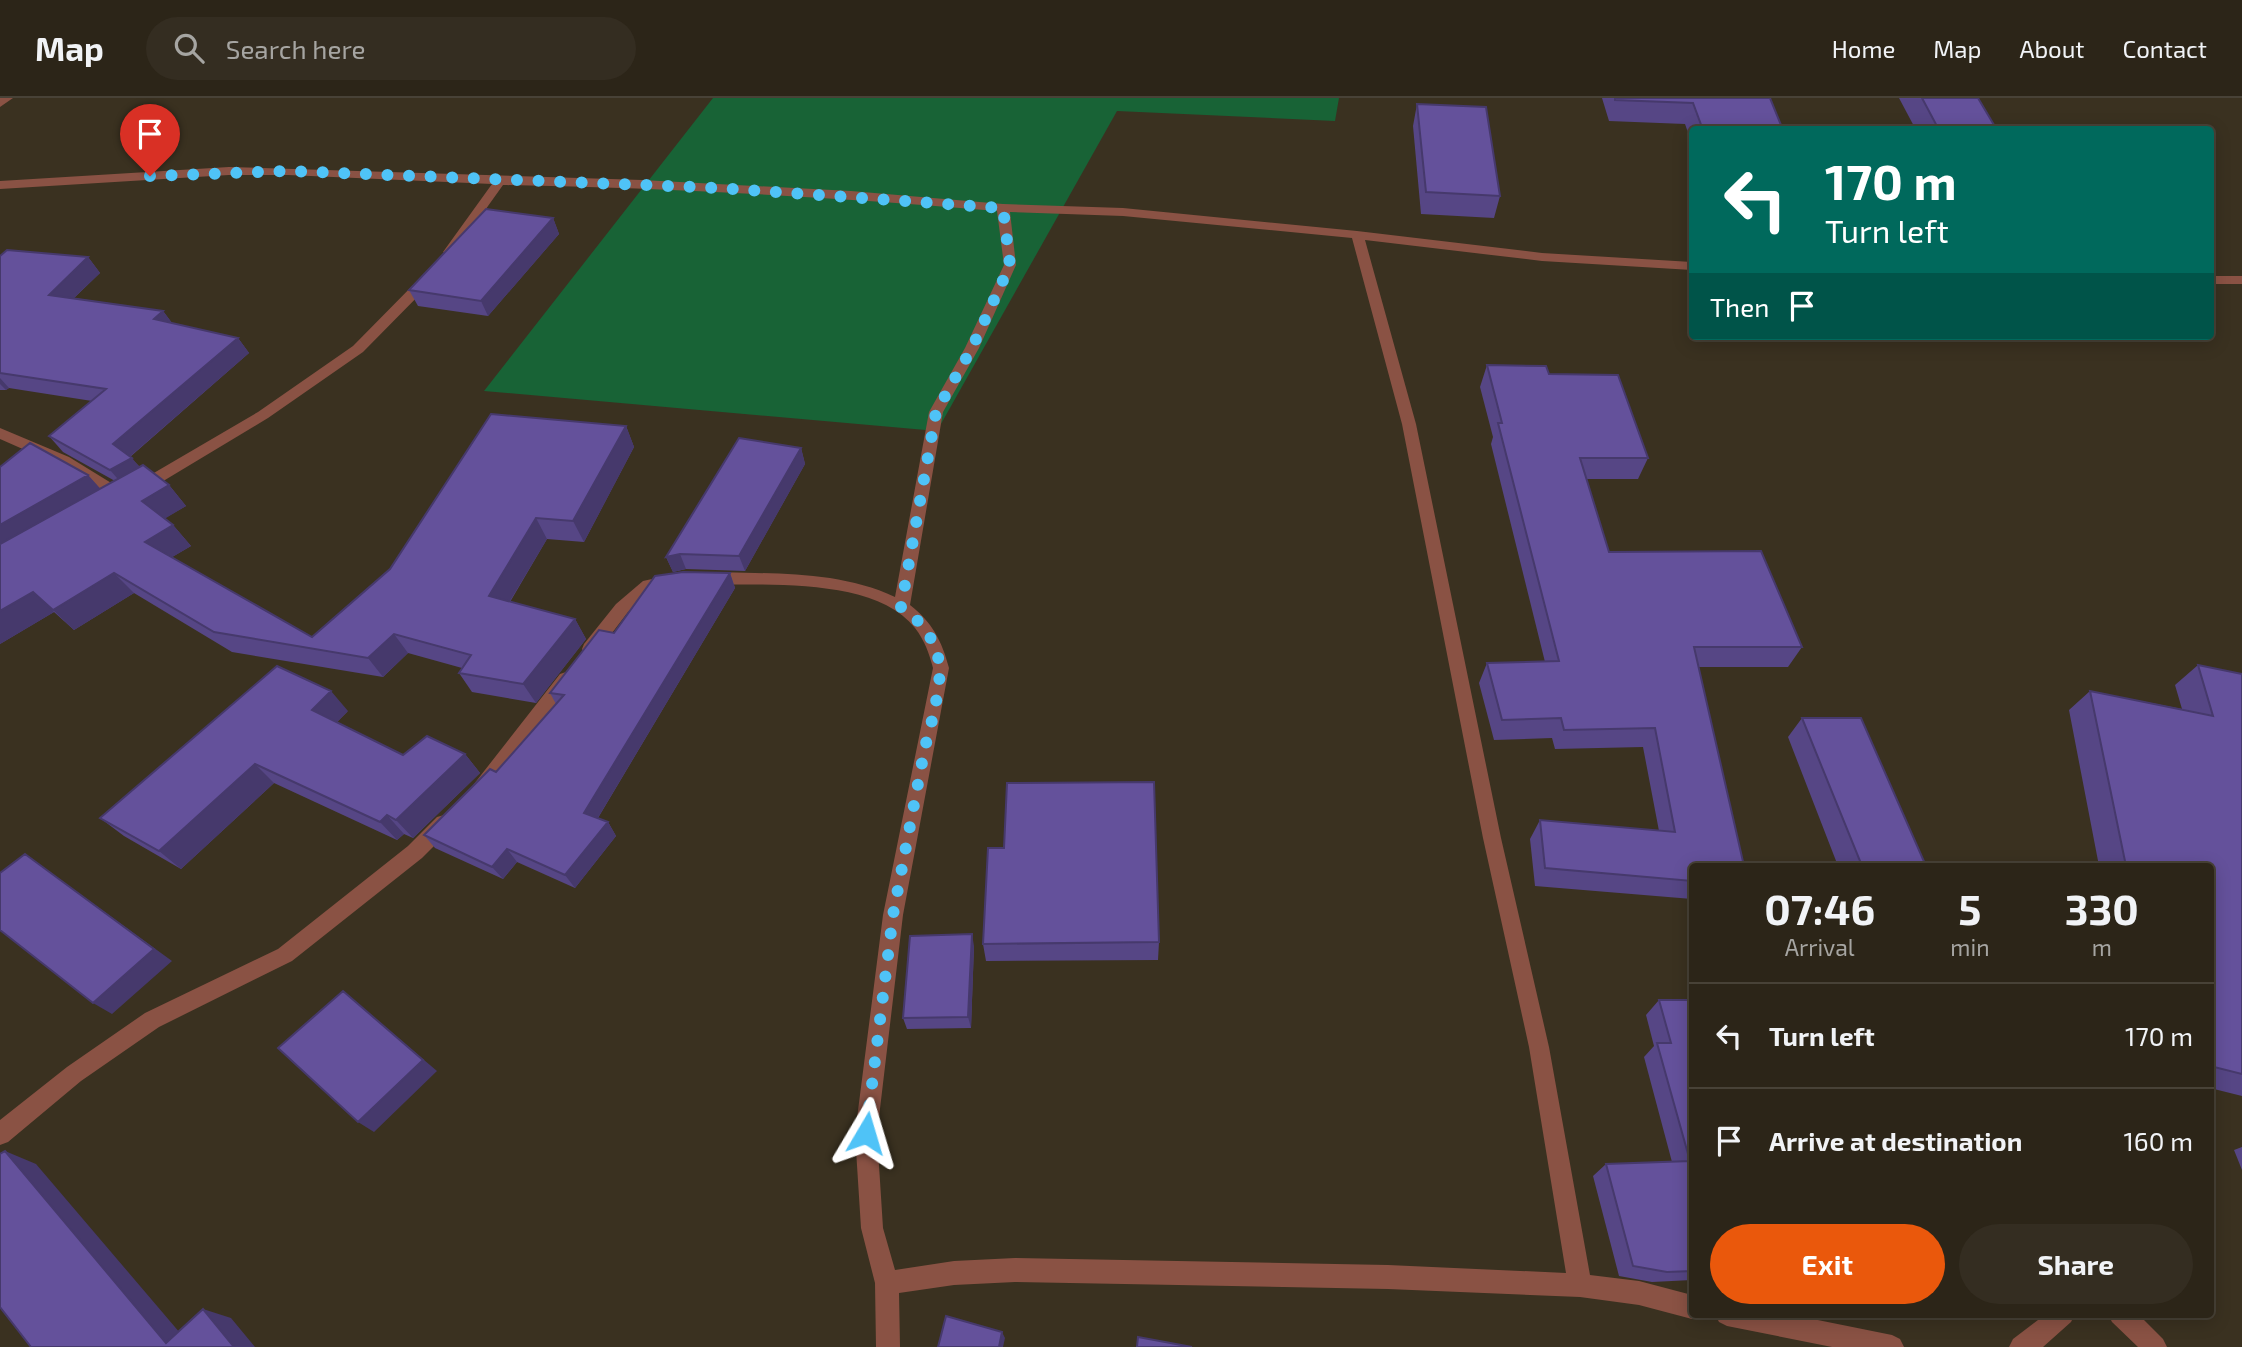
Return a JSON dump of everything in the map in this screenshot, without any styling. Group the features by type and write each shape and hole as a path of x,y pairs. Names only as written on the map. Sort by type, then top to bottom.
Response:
{"street":[{"path":"0,104 7,98"},
{"path":"0,186 264,171 720,188 1003,208 1123,212 1357,234 1542,257 1689,266"},
{"path":"0,433 64,461 120,500 262,415 358,349 437,269 500,181"},
{"path":"901,607 936,412 972,348 1010,265 1003,208"},
{"path":"1357,234 1412,437 1492,838 1539,1047 1580,1285"},
{"path":"2214,280 2242,280"},
{"path":"0,1133 75,1074 152,1020 285,956 415,852 493,775 622,608 649,585 686,578 820,582 867,591 901,607 919,622 934,643 941,668 893,915 866,1133 872,1228 887,1283 888,1347"},
{"path":"887,1283 954,1273 1027,1270 1388,1277 1580,1285 1639,1293 1689,1306"},
{"path":"1747,1318 1892,1347"},
{"path":"2021,1347 2045,1332 2059,1318"},
{"path":"2124,1318 2155,1347"}],"green space":[{"path":"713,98 1339,98 1335,121 1117,111 937,431 484,391"}],"building":[{"path":"1770,98 1781,126 1702,126 1693,103 1615,100"},
{"path":"1922,98 1978,98 1995,126 1937,126"},
{"path":"1417,104 1486,107 1500,196 1426,192"},
{"path":"486,209 553,218 481,301 409,290"},
{"path":"7,250 88,257 49,295 163,311 154,319 238,338 113,444 132,458 110,470 49,436 106,389 0,373 0,256"},
{"path":"1487,365 1546,366 1549,374 1618,375 1648,458 1580,458 1609,552 1761,551 1802,647 1694,647 1743,863 1689,863 1689,881 1545,868 1540,820 1675,832 1655,728 1564,730 1561,718 1502,720 1487,663 1559,661 1498,423 1502,423"},
{"path":"491,414 626,426 573,521 536,518 489,596 575,619 523,684 459,673 471,655 394,634 368,658 214,632 114,573 53,610 33,592 0,611 0,544 143,465 169,485 142,501 173,525 145,542 312,637 390,569"},
{"path":"739,438 801,448 739,556 680,554 666,557"},
{"path":"30,443 88,475 0,525 0,467"},
{"path":"683,572 730,573 584,813 608,822 565,875 507,849 492,867 424,835 490,769 496,772 564,695 550,693 599,630 614,633 655,576"},
{"path":"2198,665 2242,674 2242,1074 2214,1067 2214,863 2125,863 2090,691 2213,716"},
{"path":"277,666 331,691 312,710 403,755 427,736 465,754 396,820 387,815 380,822 255,764 159,851 100,818"},
{"path":"1802,718 1861,718 1925,863 1861,863"},
{"path":"1154,782 1159,942 983,944 988,848 1004,848 1007,783"},
{"path":"25,854 154,949 93,1003 0,930 0,873"},
{"path":"972,934 968,1017 903,1018 910,936"},
{"path":"343,991 423,1060 358,1122 278,1048"},
{"path":"1659,1000 1689,1000 1689,1157 1657,1043 1671,1043"},
{"path":"5,1151 166,1343 203,1309 234,1347 31,1347 0,1307 0,1154"},
{"path":"1689,1161 1689,1271 1667,1272 1633,1266 1606,1164"},
{"path":"946,1316 1002,1332 999,1347 938,1347"},
{"path":"1138,1337 1192,1347 1137,1347"}],"route":[{"path":"150,176 229,171 288,171 500,181 642,184 851,195 1003,208 1010,265 972,348 936,412 901,607 919,622 934,643 941,668 893,915 866,1133"}]}
